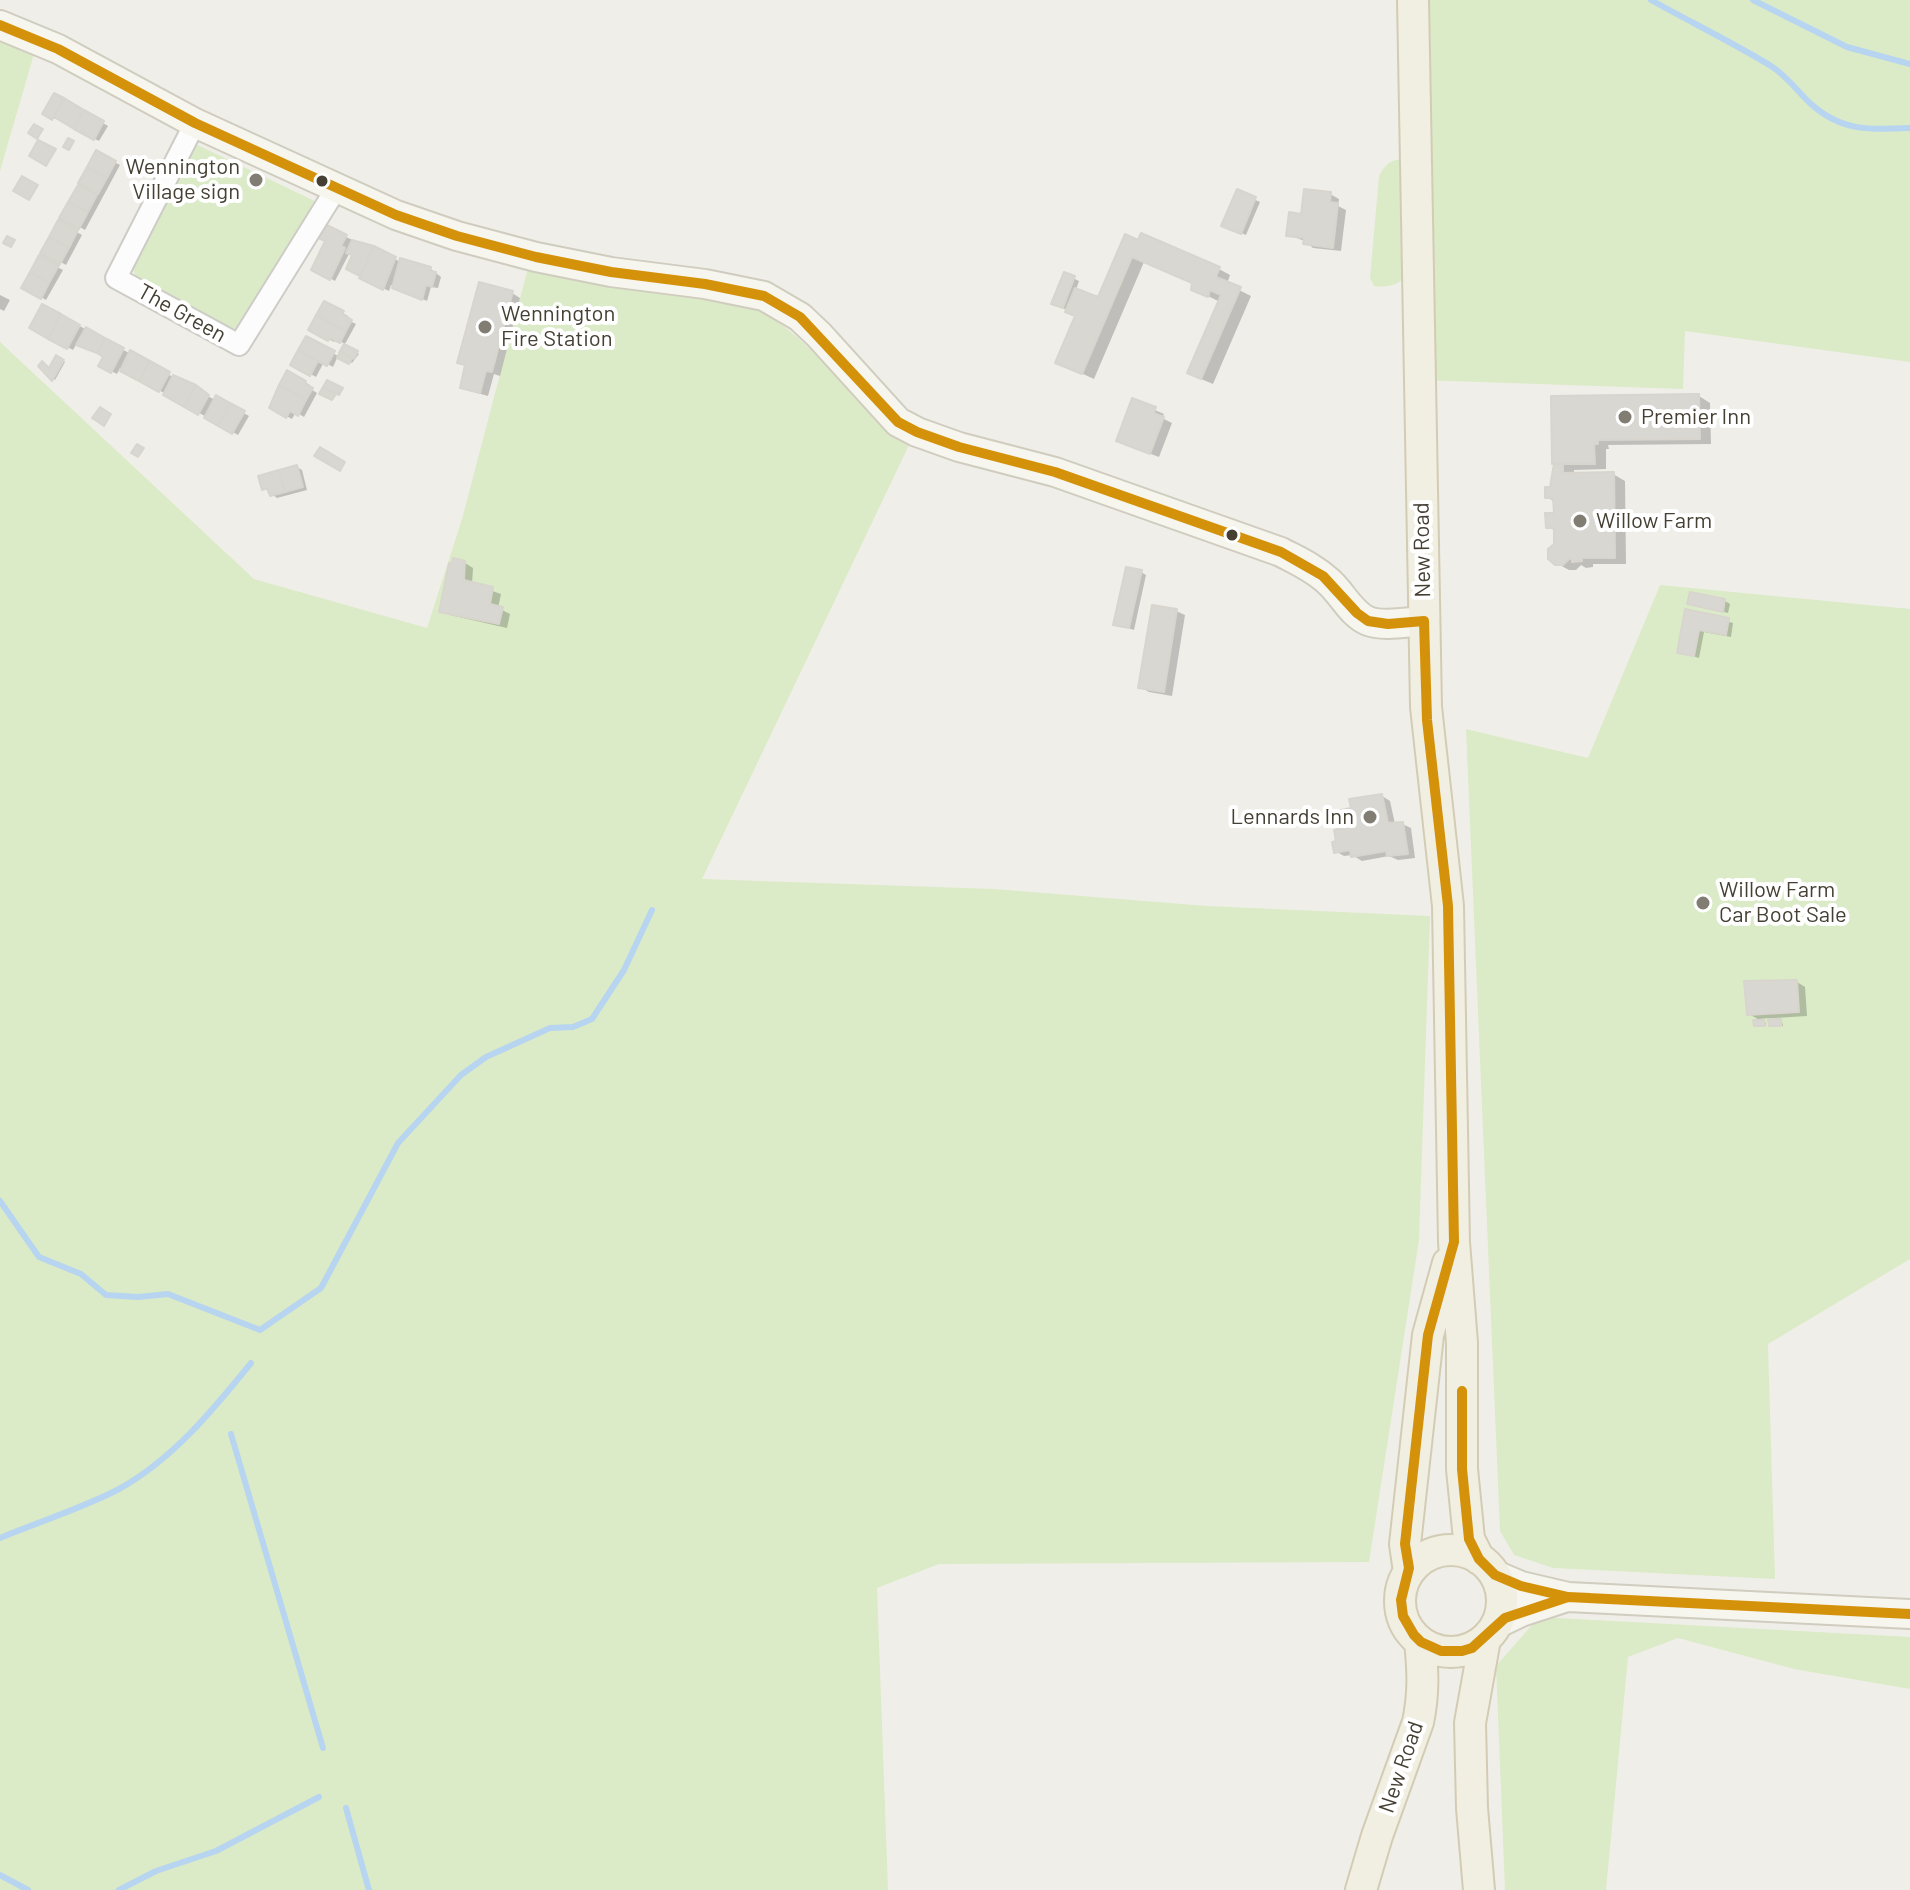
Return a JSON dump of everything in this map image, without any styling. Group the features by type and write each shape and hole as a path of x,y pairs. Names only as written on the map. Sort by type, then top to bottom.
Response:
{"main road":[{"name":"New Road","path":"1413,0 1427,720 1449,929 1454,1242 1462,1343 1462,1469 1469,1539 1487,1567"},
{"path":"0,25 58,49 195,123 396,215 457,236 536,257 764,296 800,317 898,422 917,432 959,447 1055,472 1281,552 1310,566 1366,620 1424,621"},
{"name":"New Road","path":"1409,1572 1405,1544 1428,1335 1454,1242"},
{"path":"1568,1597 1521,1612 1470,1649 1453,1652 1435,1650 1420,1642 1410,1632 1400,1606 1401,1592 1409,1572 1434,1553 1449,1551 1465,1553 1521,1586 1568,1597 1910,1614"},
{"path":"1479,1890 1472,1808 1470,1723 1492,1631 1502,1607 1501,1591 1487,1567"},
{"name":"New Road","path":"1361,1890 1418,1722 1424,1674 1420,1642"}],"street":[{"name":"The Green","path":"195,123 116,278 239,345 336,189"}],"green space":[{"path":"1413,0 1910,0 1910,362 1685,331 1683,389 1420,380"},
{"path":"0,42 34,54 0,171"},
{"path":"189,141 321,204 240,329 229,328 138,280 132,268"},
{"path":"1403,159 1405,276 1391,286 1374,286 1370,278 1379,176 1388,163"},
{"path":"528,268 742,303 791,332 909,445 702,879 994,889 1207,906 1430,916 1419,1240 1369,1562 939,1564 877,1588 888,1890 0,1890 0,342 254,579 427,628 462,519"},
{"path":"1660,585 1910,609 1910,1259 1768,1344 1775,1579 1553,1568 1514,1555 1500,1531 1466,729 1588,758"},
{"path":"1539,1617 1910,1637 1910,1689 1794,1669 1678,1638 1628,1657 1606,1890 1505,1890 1496,1666"}],"building":[{"path":"54,93 64,98 52,120 42,114"},
{"path":"64,98 84,110 74,129 54,117"},
{"path":"84,110 104,121 94,140 74,129"},
{"path":"34,124 43,129 37,139 28,133"},
{"path":"68,138 74,141 69,150 63,147"},
{"path":"38,140 56,149 46,166 29,156"},
{"path":"96,150 116,161 107,178 87,167"},
{"path":"87,167 107,178 98,194 78,183"},
{"path":"22,176 38,185 29,200 13,191"},
{"path":"78,185 97,195 88,212 68,202"},
{"path":"1237,189 1256,197 1241,234 1221,226"},
{"path":"1304,189 1331,192 1330,202 1338,203 1333,248 1303,244 1304,238 1286,236 1289,212 1301,214"},
{"path":"68,202 88,212 79,229 59,218"},
{"path":"58,220 78,230 69,248 49,237"},
{"path":"323,223 347,235 341,246 345,248 330,280 311,270 325,241 316,237"},
{"path":"1141,233 1220,267 1216,277 1241,287 1201,379 1187,373 1221,295 1210,290 1208,297 1191,290 1192,283 1132,257 1082,374 1055,363 1075,316 1065,312 1075,288 1098,297 1125,234 1138,240"},
{"path":"7,236 15,240 11,247 3,243"},
{"path":"49,237 69,248 60,264 40,253"},
{"path":"352,240 374,246 360,276 346,269 352,255 346,253"},
{"path":"374,246 396,257 383,290 359,278"},
{"path":"39,255 59,265 49,283 30,272"},
{"path":"400,258 431,267 430,271 436,272 432,287 426,285 422,300 392,288"},
{"path":"30,272 49,283 41,299 21,288"},
{"path":"1064,272 1075,276 1063,308 1051,304"},
{"name":"Wennington Fire Station","path":"479,282 513,291 492,372 486,371 480,393 460,388 465,365 457,363"},
{"path":"324,301 344,311 342,314 352,320 346,331 316,315"},
{"path":"42,304 61,314 48,339 29,328"},
{"path":"61,314 80,325 67,349 48,339"},
{"path":"316,315 346,331 340,343 330,338 328,341 308,330"},
{"path":"86,327 105,338 97,353 76,345"},
{"path":"306,336 335,351 327,366 298,350"},
{"path":"105,338 124,348 111,373 98,366 103,357 97,353"},
{"path":"344,344 358,351 354,359 340,351"},
{"path":"130,350 150,361 139,381 120,371"},
{"path":"298,350 318,361 310,376 290,365"},
{"path":"340,351 352,358 349,364 337,358"},
{"path":"56,355 64,360 52,381 38,366 42,361 49,368"},
{"path":"150,361 170,372 159,392 139,381"},
{"path":"287,370 313,388 306,400 279,385"},
{"path":"173,375 196,385 184,407 163,395"},
{"path":"327,380 343,388 339,395 323,387"},
{"path":"196,385 209,395 198,415 184,407"},
{"path":"279,385 306,400 298,416 290,411 286,418 269,408"},
{"path":"323,387 336,394 332,400 319,394"},
{"name":"Premier Inn","path":"1699,394 1700,439 1598,440 1598,444 1594,444 1595,464 1552,464 1551,396"},
{"path":"216,395 230,403 218,426 204,418"},
{"path":"1132,398 1156,407 1154,413 1164,417 1150,454 1116,441"},
{"path":"230,403 245,411 232,434 218,426"},
{"path":"100,407 111,414 104,426 92,418"},
{"path":"137,444 144,448 138,457 131,453"},
{"path":"320,447 345,462 340,471 314,456"},
{"name":"Willow Farm","path":"1554,464 1563,464 1563,473 1614,472 1615,558 1582,558 1582,561 1572,562 1569,559 1563,565 1555,565 1548,559 1548,549 1554,544 1554,528 1546,528 1545,513 1554,513 1553,498 1545,498 1545,487 1550,487"},
{"path":"297,465 303,487 285,492 279,470"},
{"path":"279,470 285,492 270,496 267,488 262,490 258,476"},
{"path":"453,558 465,561 464,580 493,587 490,604 503,607 499,624 439,612 449,563 452,564"},
{"path":"1126,567 1142,570 1129,628 1113,625"},
{"path":"1690,592 1725,599 1723,612 1687,604"},
{"path":"1152,605 1177,609 1164,692 1138,688"},
{"path":"1685,609 1729,618 1726,635 1699,630 1694,656 1677,653"},
{"path":"1382,794 1388,823 1403,822 1408,854 1387,856 1386,851 1351,857 1350,850 1334,853 1334,830 1343,828 1341,819 1332,820 1331,812 1351,808 1349,799"},
{"path":"1797,980 1799,1012 1747,1015 1744,981"},
{"path":"1768,1019 1781,1019 1781,1026 1769,1026"},
{"path":"1753,1020 1764,1020 1765,1026 1754,1026"}],"waterway":[{"path":"1651,0 1771,66 1811,104 1834,120 1870,129 1910,128"},
{"path":"1753,0 1847,47 1910,64"},
{"path":"0,1201 39,1257 81,1274 106,1295 138,1297 168,1294 260,1330 321,1288 398,1143 461,1075 486,1057 550,1028 573,1027 592,1019 624,970 652,910"},
{"path":"0,1538 91,1502 139,1477 191,1432 251,1363"},
{"path":"231,1434 323,1748"},
{"path":"119,1890 156,1871 216,1851 319,1797"},
{"path":"346,1808 369,1890"},
{"path":"0,1875 28,1890"}],"transit line":[{"path":"0,25 58,49 195,123 396,215 457,236 536,257 764,296 800,317 898,422 917,432 959,447 1055,472 1281,552 1323,576 1368,621 1388,624 1424,621"},
{"path":"1424,621 1427,720 1448,906 1454,1242 1428,1335 1405,1544 1409,1568 1401,1600 1403,1616 1421,1642 1441,1651 1462,1651 1472,1648 1505,1618 1568,1597 1910,1614"},
{"path":"1462,1391 1462,1469 1469,1539 1479,1559 1495,1575 1521,1586 1568,1597 1590,1598"}],"place":[{"name":"Wennington Village sign","path":"256,180"},
{"name":"Wennington Fire Station","path":"485,327"},
{"name":"Premier Inn","path":"1625,417"},
{"name":"Willow Farm","path":"1580,521"},
{"name":"Lennards Inn","path":"1370,817"},
{"name":"Willow Farm Car Boot Sale","path":"1703,903"}]}
